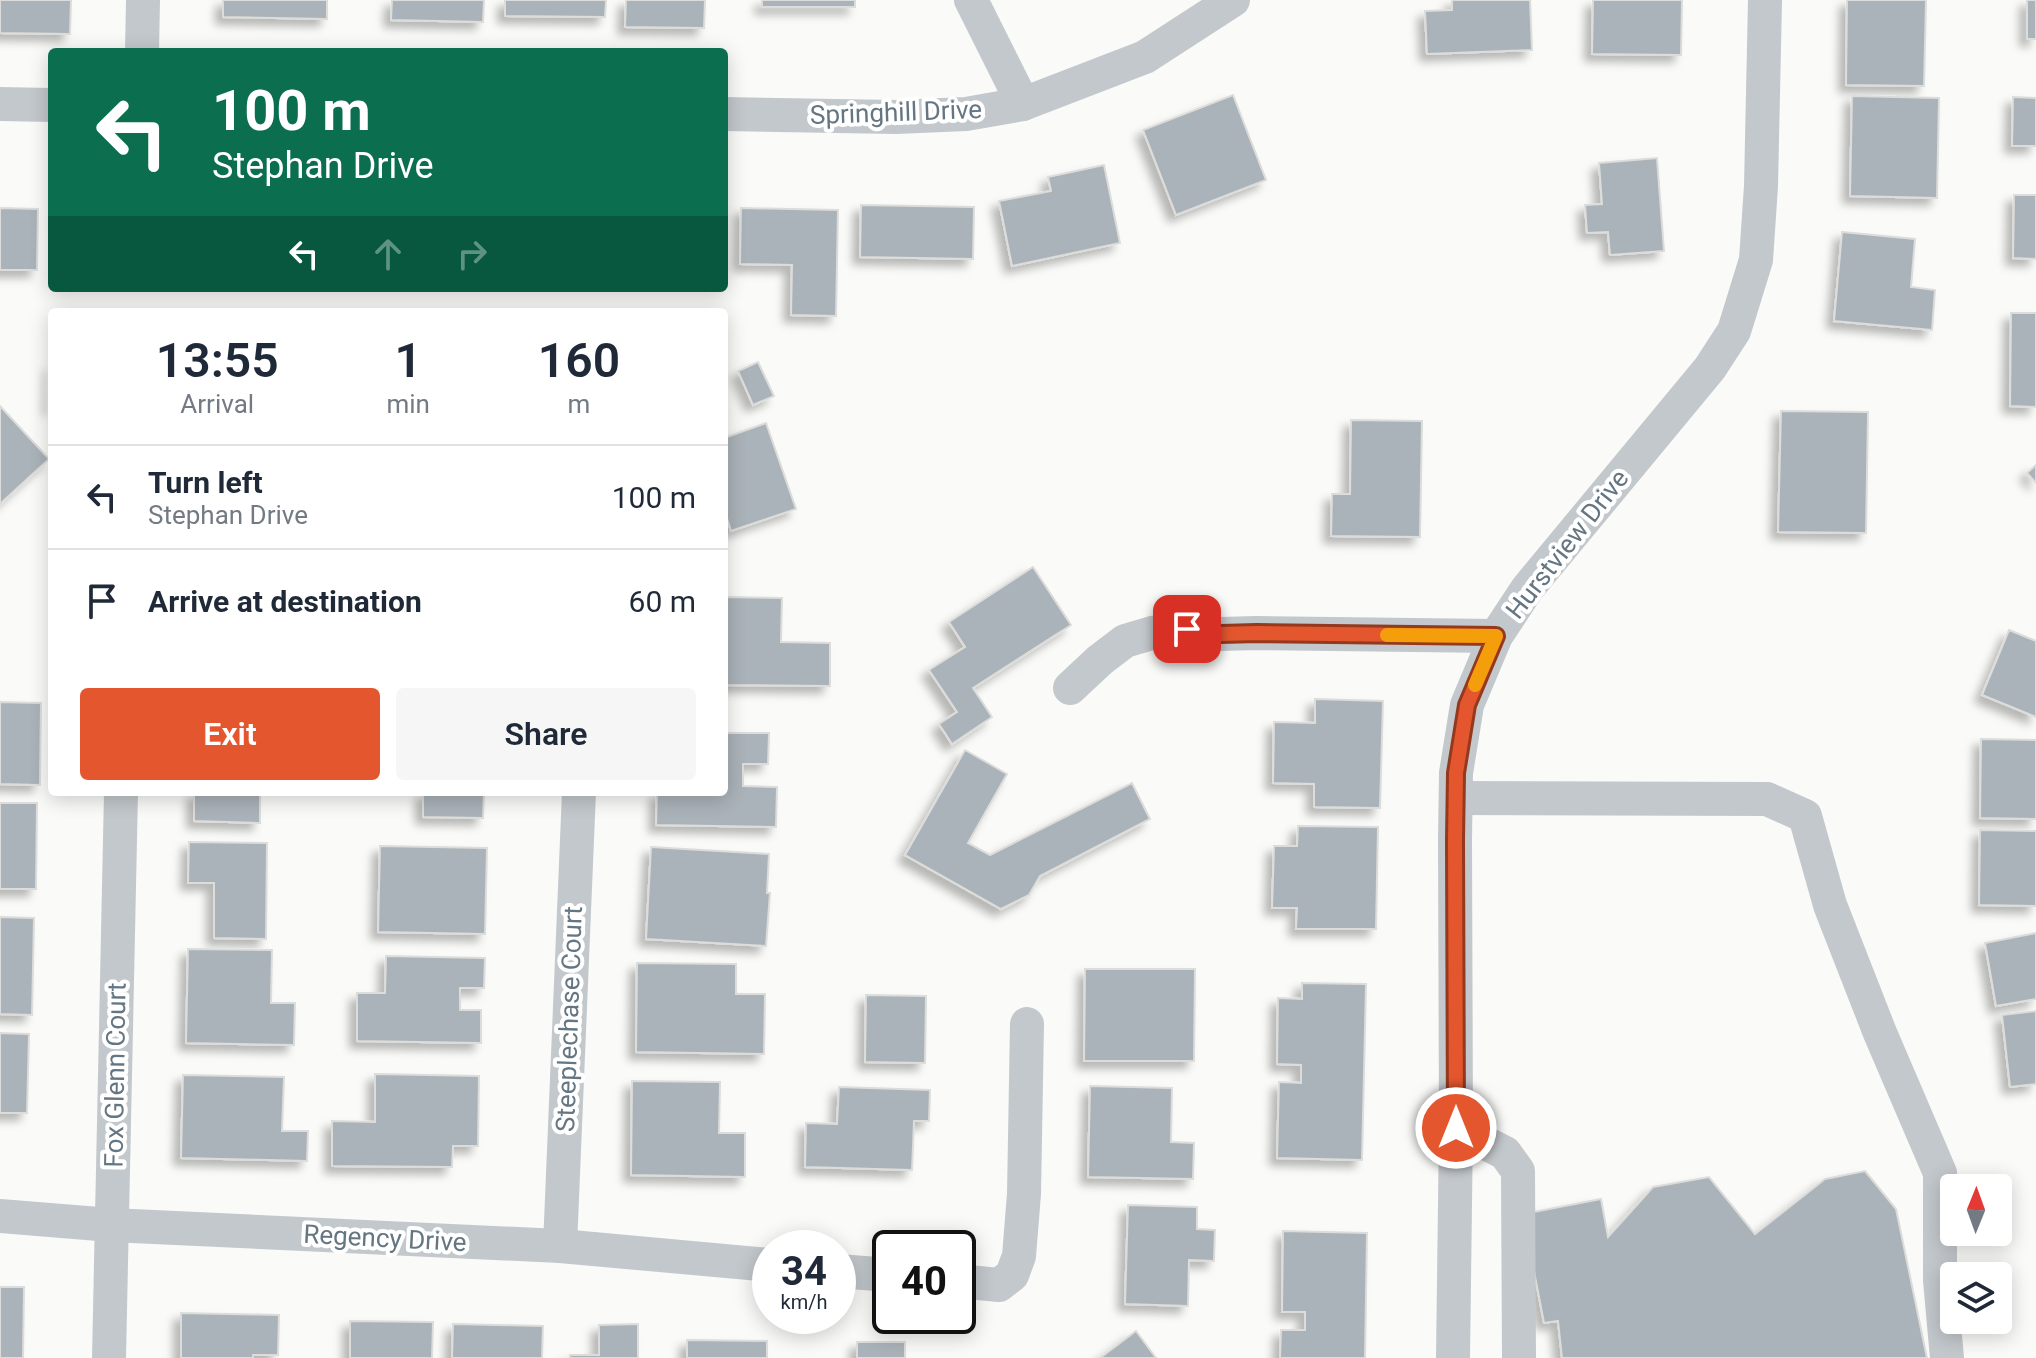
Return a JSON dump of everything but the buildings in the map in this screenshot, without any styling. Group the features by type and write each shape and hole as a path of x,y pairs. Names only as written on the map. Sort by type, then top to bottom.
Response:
{"street":[{"path":"142,48 143,0"},
{"path":"971,0 1023,104"},
{"name":"Springhill Drive","path":"728,114 896,117 966,114 1023,104 1145,57 1233,0"},
{"name":"Hurstview Drive","path":"1453,1358 1456,773 1467,705 1496,636 1527,589 1710,368 1734,331 1756,260 1761,186 1765,0"},
{"path":"0,104 48,105"},
{"path":"1070,688 1125,641 1152,633 1187,629 1221,634 1496,636"},
{"name":"Fox Glenn Court","path":"109,1358 121,796"},
{"name":"Steeplechase Court","path":"560,1246 579,796"},
{"path":"1456,798 1767,799 1805,816 1830,905 1940,1173 1940,1280 1947,1358"},
{"path":"976,1283 999,1285 1012,1275 1019,1256 1024,1194 1027,1024"},
{"path":"1456,1128 1505,1153 1518,1171 1519,1358"},
{"name":"Regency Drive","path":"0,1216 111,1225 560,1246 752,1263"}],"slow traffic":[{"path":"1387,635 1496,636 1475,685"}],"route":[{"path":"1187,629 1221,634 1496,636 1467,705 1456,773 1456,1128"}]}
